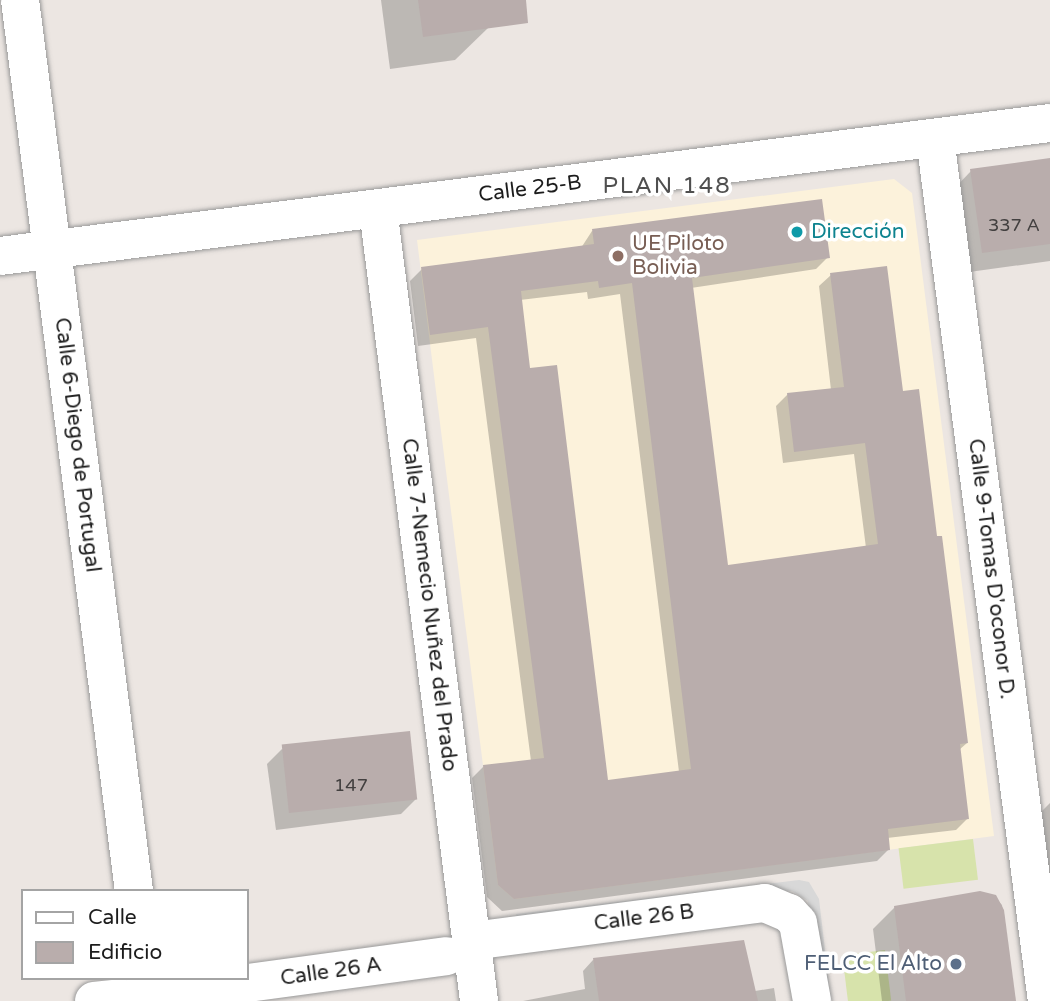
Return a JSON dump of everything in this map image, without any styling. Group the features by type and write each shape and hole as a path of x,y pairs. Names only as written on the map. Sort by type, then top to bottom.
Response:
{"street":[{"name":"Calle 6-Diego de Portugal","path":"20,0 134,889"},
{"name":"Calle 25-B","path":"0,256 1050,122"},
{"name":"Calle 9-Tomas D'oconor D.","path":"935,138 1047,1001"},
{"name":"Calle 7-Nemecio Nuñez del Prado","path":"378,209 459,948 479,1001"},
{"name":"Calle 26 B","path":"459,948 765,903 789,913 804,934 812,1001"},
{"name":"Calle 26 A","path":"248,978 459,948"},
{"name":"Calle 26 A","path":"136,994 234,980"}],"shaded area":[{"path":"894,179 912,193 994,836 514,899 498,885 417,240"},
{"path":"799,880 809,882 819,899 831,1001 821,1001 808,901 792,891 518,925 516,914"}],"green space":[{"path":"973,839 978,880 904,889 899,848"},
{"path":"885,950 891,1001 848,1001 842,955"}],"building":[{"path":"418,0 526,0 528,23 423,37"},
{"path":"1050,158 1050,244 982,253 970,169"},
{"path":"822,199 830,258 692,278 728,565 878,544 865,443 794,452 787,393 844,387 830,273 887,266 903,391 919,389 937,536 942,536 968,743 960,744 969,819 888,829 890,850 514,899 498,885 483,765 544,758 488,327 430,335 421,267 594,244 592,229","holes":["598,281 599,288 632,283 691,769 608,780 557,365 530,368 521,291"]},
{"path":"410,731 417,800 289,813 282,744"},
{"name":"FELCC El Alto","path":"980,891 996,895 1004,910 1016,1001 906,1001 894,906"},
{"path":"744,940 758,1001 599,1001 593,958"}],"place":[{"name":"Dirección","path":"797,232"},
{"name":"UE Piloto Bolivia","path":"618,256"},
{"name":"FELCC El Alto","path":"956,964"}],"district":[{"name":"PLAN 148","path":"667,186"}]}
